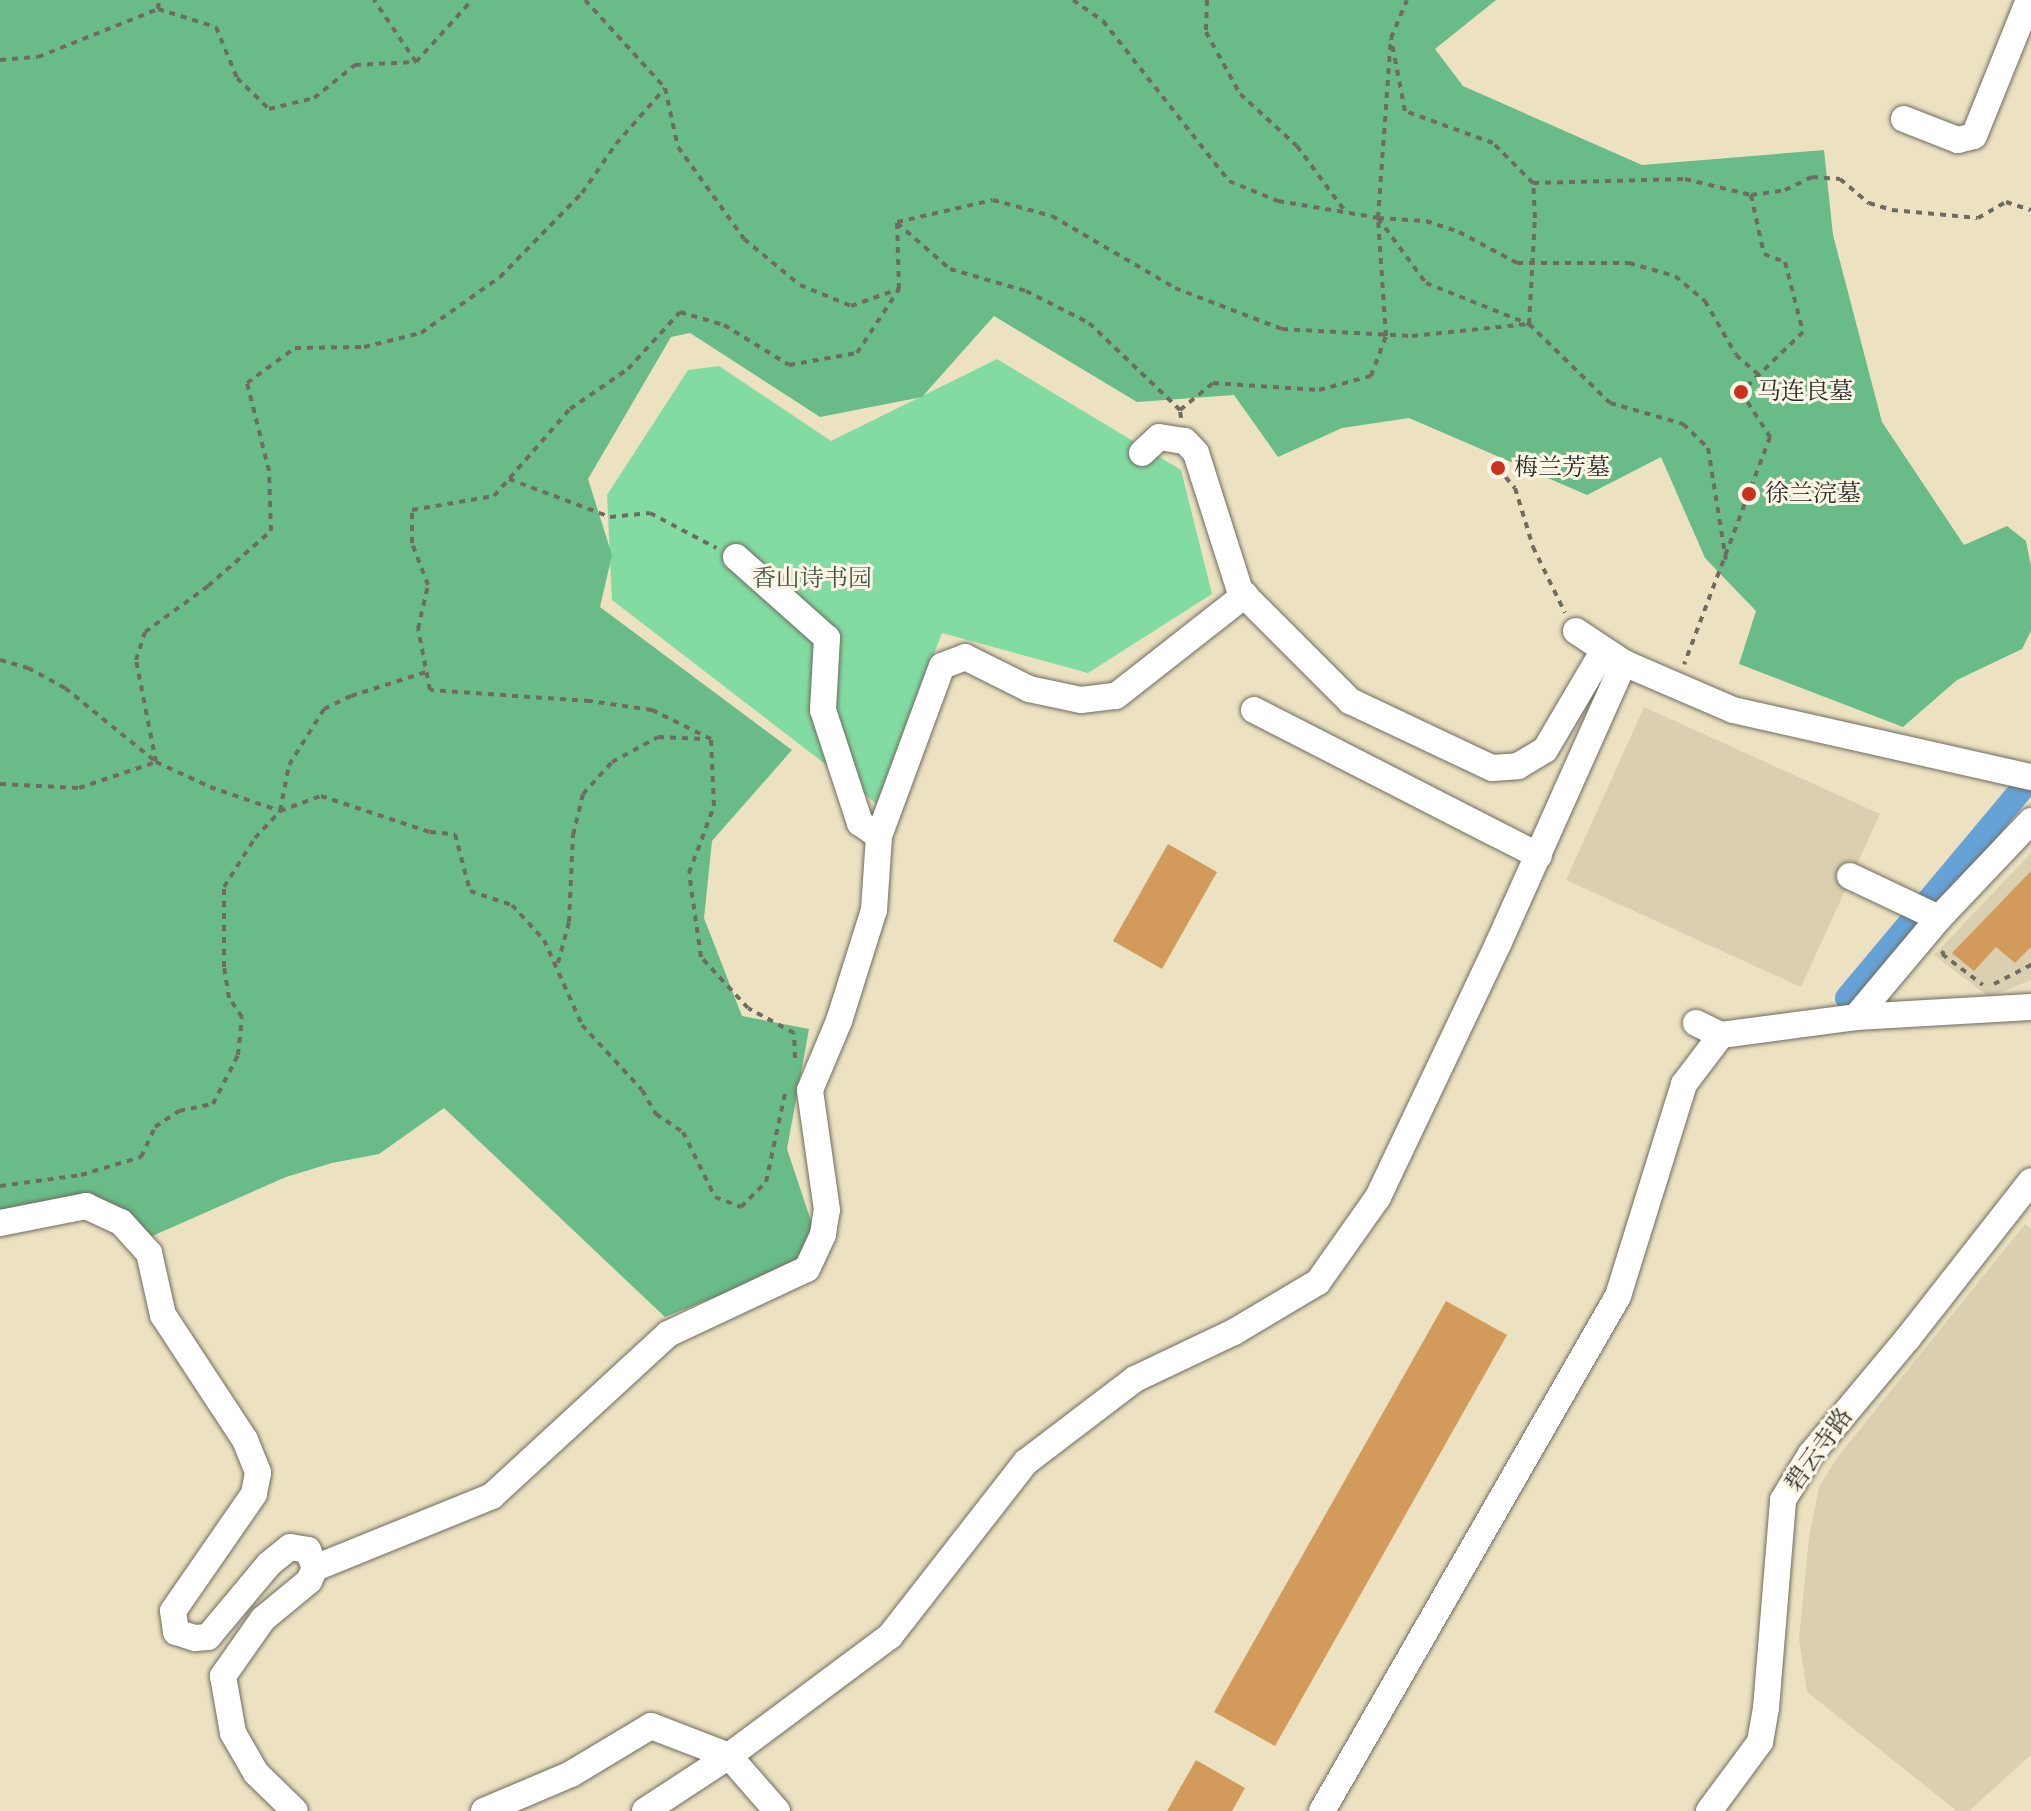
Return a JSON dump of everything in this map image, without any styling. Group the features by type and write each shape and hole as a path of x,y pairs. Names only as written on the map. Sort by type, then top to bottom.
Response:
{"street":[{"path":"1904,119 1958,140 1974,136 2029,0"},
{"path":"1142,453 1159,437 1185,441 1196,453 1240,591 1350,701 1492,768 1518,766 1545,750 1614,656"},
{"path":"736,557 827,638 823,710 860,823 879,836"},
{"path":"295,1811 256,1773 233,1733 223,1676 263,1619 309,1581 315,1568 492,1496 668,1334 807,1269 823,1234 827,1210 810,1090 839,1021 874,910 879,836 942,666 965,657 1029,689 1081,700 1116,696 1245,595"},
{"path":"1576,631 1614,656 1733,710 2021,775"},
{"path":"645,1811 729,1756 890,1636 1026,1462 1135,1379 1234,1332 1318,1282 1378,1197 1539,856 1614,656"},
{"path":"1254,710 1539,856"},
{"path":"1856,1017 1939,918 2031,821"},
{"path":"1850,876 1939,918"},
{"path":"1696,1023 1721,1035 1856,1017 2031,1007"},
{"path":"1322,1811 1618,1296 1684,1084 1721,1035"},
{"name":"碧云寺路","path":"1709,1811 1760,1742 1766,1708 1783,1500 1811,1454 1908,1338 2031,1181"},
{"path":"0,1223 86,1206 121,1222 149,1253 163,1315 245,1440 258,1473 254,1494 173,1611 176,1632 195,1638 208,1637 269,1564 290,1547 308,1550 315,1568"},
{"path":"484,1811 571,1774 651,1726 729,1756 777,1811"}],"path":[{"path":"158,9 159,0"},
{"path":"374,0 416,62"},
{"path":"0,60 38,57 158,9 216,27 237,78 269,109 314,98 355,65 416,62 472,0"},
{"path":"585,0 665,88 678,147 744,239 800,285 851,306 899,289"},
{"path":"1073,0 1103,21 1229,181 1278,201 1378,218 1426,221 1459,232 1517,263 1629,263 1675,276 1705,301 1736,355 1759,375"},
{"path":"1207,0 1206,32 1240,94 1297,146 1347,213"},
{"path":"1180,410 1213,383 1319,390 1371,376 1386,336 1378,218 1391,38 1407,0"},
{"path":"1391,38 1405,111 1493,143 1533,183 1529,324"},
{"path":"156,762 136,660 145,632 208,586 271,531 269,471 247,383 295,348 364,347 421,333 500,277 582,193 616,144 665,88"},
{"path":"1533,183 1685,179 1751,195 1785,190 1812,177 1840,179 1869,203 1892,210 1978,218 2006,202 2031,210"},
{"path":"1676,685 1726,560 1770,437 1741,392 1803,332 1785,262 1764,254 1751,195"},
{"path":"897,222 993,200 1052,216 1175,288 1282,329 1386,336 1529,324"},
{"path":"1378,218 1426,283 1529,324 1610,403 1683,424 1708,448 1726,560"},
{"path":"711,739 652,710 590,701 430,690 418,629 428,585 412,543 412,510 494,496 570,409 628,369 680,312 724,325 789,365 857,353 899,289 897,222"},
{"path":"897,222 950,269 1026,291 1089,323 1180,410 1185,441"},
{"path":"1498,468 1515,488 1533,547 1576,631"},
{"path":"509,479 610,517 650,513 736,557"},
{"path":"0,660 28,668 65,688 156,762 210,787 280,811"},
{"path":"280,811 289,765 324,709 351,696 427,672"},
{"path":"557,966 569,922 573,835 583,794 612,762 658,737 711,739"},
{"path":"711,739 714,806 689,873 701,957 748,1008 794,1033 797,1050 793,1064"},
{"path":"0,784 79,788 156,762"},
{"path":"0,1186 81,1175 141,1157 155,1127 179,1111 213,1104 238,1055 242,1017 229,998 224,967 224,887 255,838 280,811 321,796 430,832 455,834 470,891 512,905 544,940 582,1025 642,1090 656,1114 683,1132 715,1197 741,1207 766,1182 785,1090"},
{"path":"1952,943 1942,954 1987,988 2031,965"}],"shaded area":[{"path":"1644,707 1880,814 1801,987 1566,880"},
{"path":"2031,853 2031,980 1989,997 1934,955"},
{"path":"2025,1224 2031,1229 2031,1755 1969,1811 1957,1811 1807,1692 1799,1639 1809,1538 1819,1487 1836,1459"}],"green space":[{"path":"0,0 1496,0 1435,49 1463,86 1642,165 1824,150 1833,235 1882,422 1964,545 2007,526 2026,541 2031,566 2031,631 2022,649 1957,680 1903,727 1739,664 1756,611 1705,558 1661,457 1587,495 1409,418 1342,428 1278,457 1234,395 1137,402 994,316 922,397 820,417 690,333 671,337 588,479 612,555 600,607 792,750 712,841 704,918 742,1016 809,1029 787,1149 816,1236 800,1263 665,1317 444,1108 379,1154 332,1163 286,1177 150,1237 116,1206 0,1212"},
{"name":"香山诗书园","path":"997,359 1181,470 1212,594 1088,673 942,633 877,804 612,600 607,495 688,370 719,366 831,441"}],"building":[{"path":"1168,844 1217,872 1162,969 1113,941"},
{"path":"2031,871 2031,947 2015,963 1996,947 1974,971 1952,953"},
{"path":"1446,1301 1507,1335 1275,1746 1214,1712"},
{"path":"1196,1760 1245,1788 1232,1811 1167,1811"}],"waterway":[{"path":"1847,998 2031,778"}],"place":[{"name":"马连良墓","path":"1741,392"},
{"name":"梅兰芳墓","path":"1498,468"},
{"name":"徐兰浣墓","path":"1749,494"}]}
